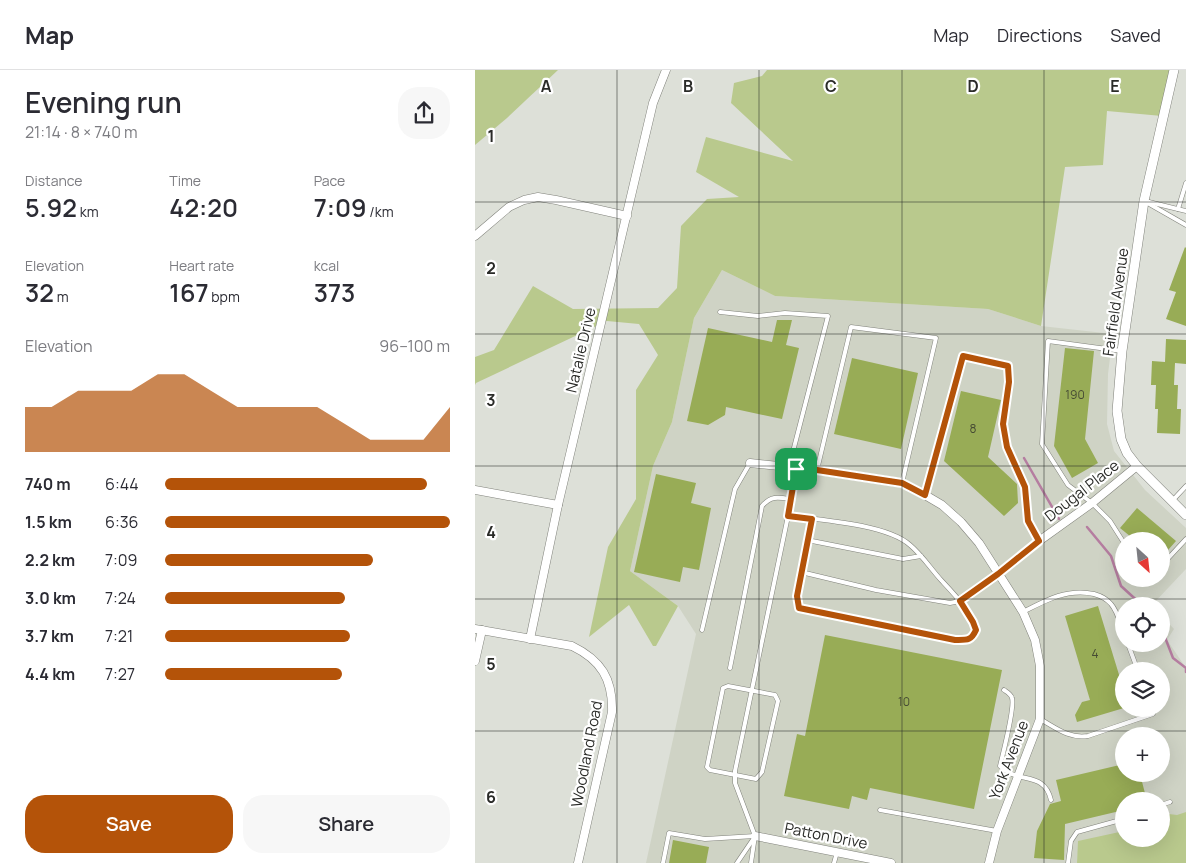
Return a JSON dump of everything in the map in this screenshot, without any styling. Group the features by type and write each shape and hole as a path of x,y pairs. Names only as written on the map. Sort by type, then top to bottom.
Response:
{"street":[{"name":"Natalie Drive","path":"530,639 558,505 653,103 666,70"},
{"name":"Fairfield Avenue","path":"1174,70 1144,201 1122,351 1117,421 1121,439 1127,453 1171,502 1186,515"},
{"path":"475,236 492,219 509,207 524,200 538,197 627,216"},
{"name":"York Avenue","path":"750,463 817,470 902,483 925,495 942,505 961,522 979,543 1023,612 1035,640 1040,666 1040,719 997,831 989,863"},
{"name":"Dougal Place","path":"998,574 1039,541 1092,504 1137,466"},
{"path":"475,490 558,505"},
{"path":"475,661 479,630"},
{"name":"Woodland Road","path":"479,630 566,644 594,660 608,680 612,693 611,718 578,863"},
{"name":"Patton Drive","path":"755,836 837,852 855,859 891,863"}],"lane":[{"path":"1178,209 1186,183"},
{"path":"1144,201 1186,211"},
{"path":"1144,201 1186,225"},
{"path":"720,312 758,316 785,313 828,316 792,468 788,516 735,776 735,783 755,836 751,863"},
{"path":"817,470 851,327 936,338 902,483"},
{"path":"1117,532 1110,521 1068,485 1042,444 1048,342 1122,351"},
{"path":"925,495 963,356 1008,366 1009,382 1003,424 1007,447 1025,487 1028,521 1039,541"},
{"path":"702,630 735,489 750,463"},
{"path":"1171,502 1186,486"},
{"path":"730,668 762,506 773,497 790,499"},
{"path":"788,516 812,519 882,530 910,545 960,601 976,630 973,637 967,640 955,640 799,608 797,596 812,519"},
{"path":"807,540 903,559 921,556"},
{"path":"1170,557 1186,540"},
{"path":"801,572 876,590 950,603 960,601 998,574"},
{"path":"1023,612 1053,597 1079,592 1106,599 1115,613"},
{"path":"728,686 775,695 778,701 760,776 756,779 735,776 710,770 707,767 723,688 728,686"},
{"path":"1004,690 1013,698 1000,766 1017,777 1032,779 1041,784 1047,789 1051,800"},
{"path":"1040,719 1070,736 1078,738 1144,717"},
{"path":"880,810 997,831"},
{"path":"1068,863 1071,841 1077,832 1115,821"},
{"path":"663,863 669,833 705,839 755,836"},
{"path":"737,863 755,836"},
{"path":"834,863 837,852"}],"shaded area":[{"path":"722,270 775,296 988,309 1041,326 1113,334 1108,374 1107,424 1114,451 1145,490 1186,528 1186,569 1170,586 1170,532 1115,532 1115,588 1168,588 1160,597 1115,597 1115,652 1170,652 1170,644 1184,665 1186,676 1186,814 1170,821 1170,792 1115,792 1115,837 1079,841 1077,863 646,863 696,634 678,606 630,571 653,466 672,422 694,318"},
{"path":"1170,625 1174,629 1170,635"}],"green space":[{"path":"475,70 558,70 475,145"},
{"path":"767,70 1175,70 1162,116 1107,111 1103,165 1065,167 1041,326 988,309 775,296 722,270 694,318 672,422 653,466 630,571 678,606 656,646 653,646 629,605 589,637 608,547 636,499 636,390 658,355 639,324 607,321 475,385 475,357 494,350 533,286 573,309 658,308 677,288 681,226 707,199 739,197 696,172 706,137 793,161 731,103 734,83 762,76"},
{"path":"1186,812 1186,863 1077,863 1078,841 1115,833 1115,847 1170,847 1170,814 1177,815"}],"building":[{"path":"1185,247 1186,326 1166,319 1176,292 1169,290"},
{"path":"777,320 792,320 786,345 799,348 782,419 726,407 725,415 708,425 687,421 708,328 772,342"},
{"path":"1166,339 1186,340 1186,364 1175,363 1174,385 1178,385 1177,409 1181,409 1180,434 1157,433 1156,385 1151,385 1152,361 1165,362"},
{"path":"1065,348 1094,351 1085,439 1098,463 1072,478 1054,446"},
{"path":"852,358 918,373 901,449 834,434"},
{"path":"961,391 1001,400 988,457 1017,484 1018,503 1004,516 944,461"},
{"path":"656,474 696,483 691,503 711,508 699,570 683,567 680,582 634,572"},
{"path":"1137,508 1165,532 1125,532 1120,528"},
{"path":"1170,536 1176,541 1170,548"},
{"path":"1098,606 1115,662 1115,711 1077,722 1075,715 1082,702 1090,700 1065,616"},
{"path":"825,635 1002,670 974,809 870,788 867,800 852,796 849,809 784,796 797,734 805,736"},
{"path":"1115,766 1115,782 1142,782 1145,792 1115,792 1115,812 1065,824 1064,860 1034,858 1037,831 1050,804 1061,801 1056,780"},
{"path":"673,840 709,847 706,863 669,863"}],"waterway":[{"path":"1024,458 1059,519"},
{"path":"1087,527 1111,556 1121,586 1133,597"},
{"path":"1170,650 1173,658 1186,668 1186,672"}],"route":[{"path":"963,356 1008,366 1009,382 1003,424 1007,447 1025,487 1028,521 1039,541 960,601 976,630 973,637 967,640 955,640 804,610 799,608 797,596 812,519 788,516 796,469 817,470 902,483 925,495 963,356"}]}
